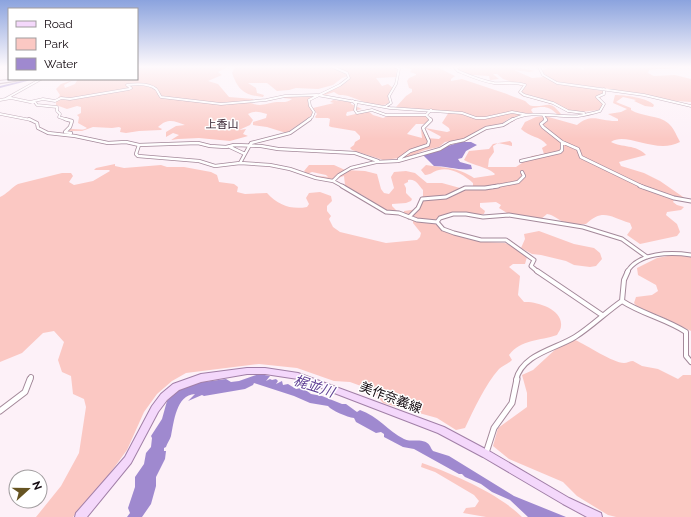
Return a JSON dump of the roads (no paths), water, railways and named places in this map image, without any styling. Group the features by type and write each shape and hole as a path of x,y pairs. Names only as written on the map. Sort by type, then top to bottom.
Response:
{"main road":[{"name":"美作奈義線","path":"80,517 125,464 155,409 164,397 176,387 189,381 247,371 265,371 298,376 441,430 486,454 566,502 597,517"}],"street":[{"path":"0,100 7,98 18,91"},
{"path":"7,98 34,101 44,99 55,101 61,98 70,99 120,91"},
{"path":"158,91 161,97 214,104 261,101 295,95 317,95 385,107 462,113 480,118 512,112 528,115 578,116 602,109 604,103 597,98 605,93 605,91"},
{"path":"240,163 249,145 258,140 290,133 302,126 315,114 309,102 310,99 322,91"},
{"path":"385,107 391,103 389,96 393,91"},
{"path":"521,91 524,95 553,103 568,111 586,113"},
{"path":"618,91 649,96 691,106"},
{"path":"34,101 37,105 57,107 56,111 60,114 59,117 72,121 70,127 65,132 75,136"},
{"path":"353,101 356,104 355,110 357,113 372,110 389,115 426,114 431,110"},
{"path":"0,114 29,118 37,122 38,128 46,132 108,143 126,142 139,145 198,143 210,146 230,147 245,154"},
{"path":"386,161 400,159 410,151 427,146 429,141 423,128 431,120 426,114"},
{"path":"333,181 352,168 378,161 403,160 422,153 440,149 450,143 466,139 486,128 503,125 513,118 528,115"},
{"path":"543,115 546,120 541,124 543,127 562,142 578,149 580,157 598,164 616,175 669,197 691,200"},
{"path":"521,161 560,152 562,150 562,142"},
{"path":"139,145 136,154 138,156 199,161 215,166 240,163 284,168 316,178 333,181 358,194 381,210 389,213 399,213 409,217 437,222 443,229 482,240 506,240 534,260 531,266 536,271 602,315"},
{"path":"230,147 234,145 249,145 278,149 355,153 378,161"},
{"path":"409,217 418,208 422,200 446,197 465,188 485,188 518,182 524,176 522,172"},
{"path":"437,222 440,218 453,214 466,214 483,217 509,215 583,227 622,239 647,257"},
{"path":"622,302 621,297 626,273 638,261 647,257 664,254 691,255"},
{"path":"486,454 494,428 512,403 516,377 525,364 532,358 575,336 622,302"},
{"path":"622,302 636,310 660,318 686,332 686,356 691,362"},
{"path":"0,411 25,392 31,377"}],"water":[{"path":"461,142 471,142 477,145 466,151 462,158 458,159 460,162 471,165 472,169 434,166 422,154"},
{"path":"259,374 270,376 266,381 276,379 278,381 276,384 282,381 283,385 288,384 296,389 301,388 311,394 346,404 357,412 360,410 378,420 398,436 407,440 425,442 433,451 449,456 514,496 566,517 528,517 510,500 492,492 481,484 465,477 462,474 459,474 414,449 403,447 384,437 384,434 381,432 376,433 356,422 354,418 340,414 328,406 310,403 294,396 254,383 245,389 204,396 202,395 188,401 195,394 184,399 177,410 171,437 164,448 164,451 166,451 165,459 156,477 156,486 151,504 142,517 127,517 130,513 128,508 135,487 135,477 144,464 146,453 151,447 151,436 162,419 167,401 179,390 196,383 226,379 231,382 239,381"}],"district":[{"name":"上香山","path":"222,124"}],"water label":[{"name":"梶並川","path":"314,386"}]}
